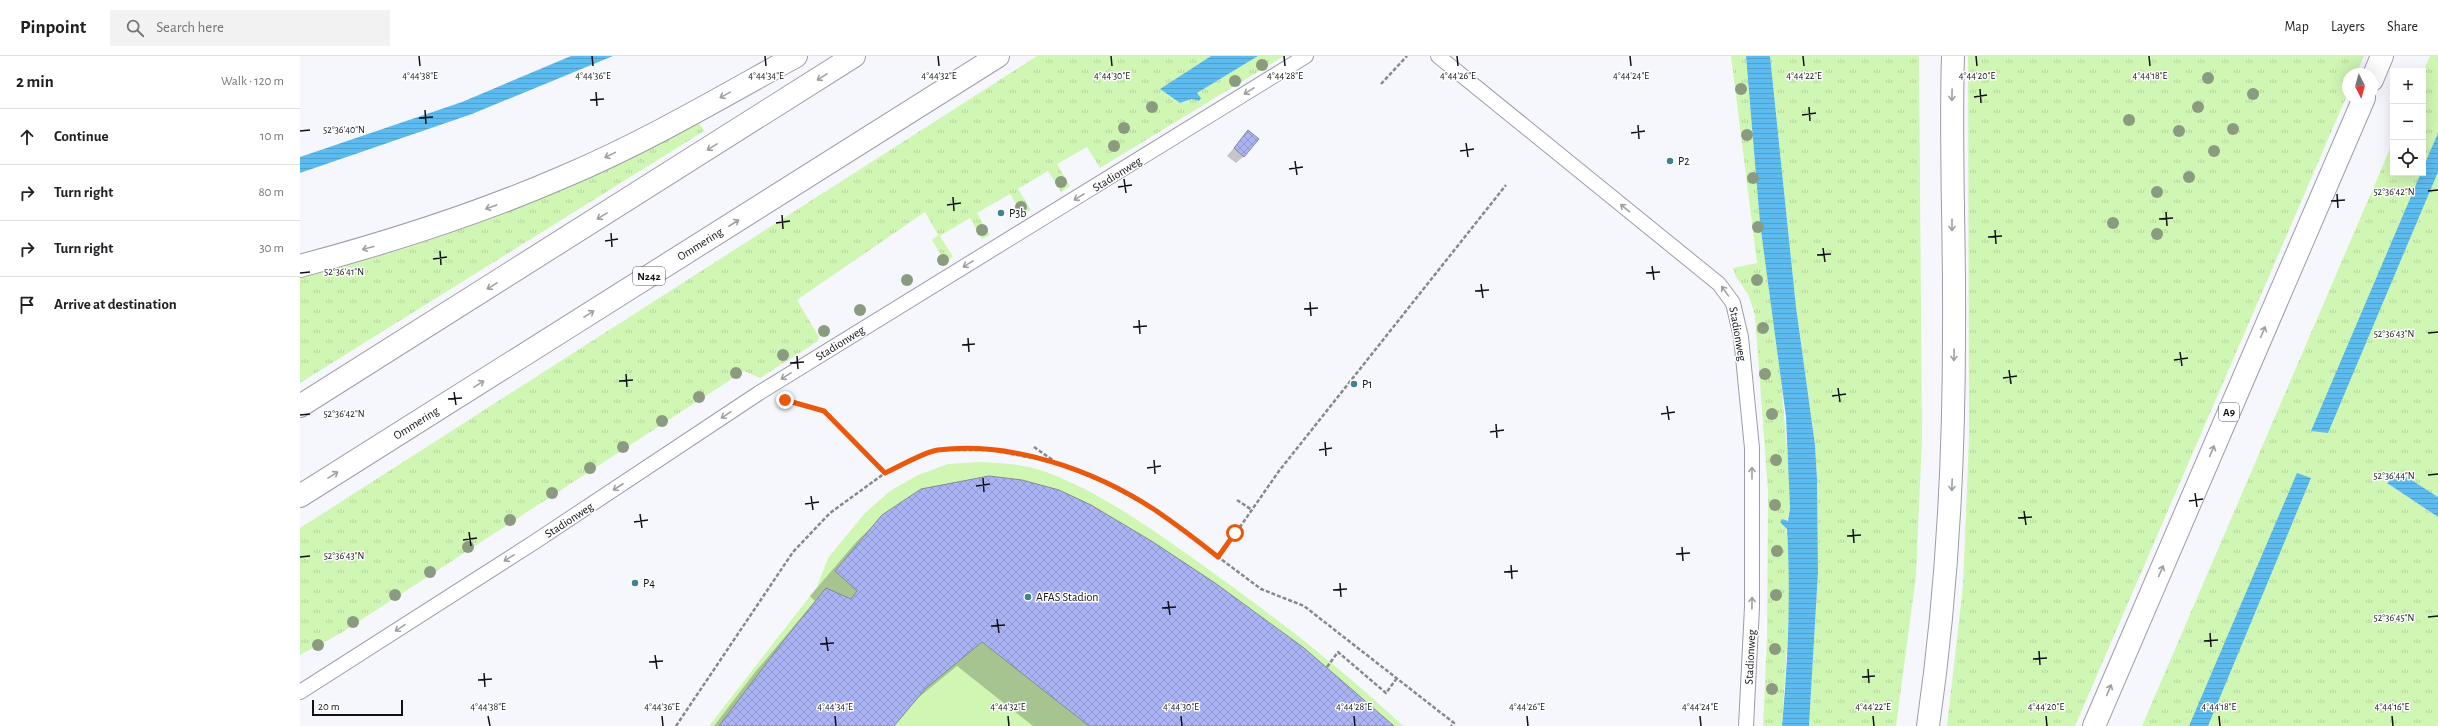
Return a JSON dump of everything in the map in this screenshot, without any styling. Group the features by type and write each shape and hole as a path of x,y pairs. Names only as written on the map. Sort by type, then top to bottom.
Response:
{"highway":[{"path":"300,266 378,246 448,222 564,177 654,134 796,56"},
{"path":"300,406 854,56"},
{"name":"Ommering","path":"300,496 998,56"},
{"path":"1928,726 1940,641 1952,485 1954,332 1953,56"},
{"path":"2377,68 2382,56"},
{"name":"A9","path":"2094,726 2361,104"}],"lane":[{"name":"Stadionweg","path":"300,692 534,543 759,393 1306,56"},
{"name":"Stadionweg","path":"1438,56 1719,284 1733,303 1741,337 1752,448 1752,607 1746,726"}],"path":[{"path":"1381,84 1407,56"},
{"path":"1218,557 1279,471 1506,185"},
{"path":"759,393 824,411 885,473"},
{"path":"1034,447 1054,462"},
{"path":"676,726 793,552 830,513 885,473 936,450 991,450 1054,462 1106,483 1155,510 1261,589 1304,606 1454,723 1451,726"},
{"path":"1237,500 1252,510"},
{"path":"1327,667 1338,652 1386,693 1397,678"}],"green space":[{"path":"1037,56 1211,56 1160,89 1180,103 1186,102 1197,96 1197,93 1258,56 1284,56 1100,168 1087,147 1057,164 1070,186 1061,192 1048,171 1018,189 1031,210 1023,215 1010,194 977,213 990,235 982,239 970,218 940,236 953,257 945,262 932,240 938,235 925,212 797,300 819,337 818,341 760,378 744,371 341,633 300,655 300,528"},
{"path":"1731,56 1746,56 1760,223 1778,344 1789,473 1790,508 1786,526 1790,594 1782,726 1763,726 1767,638 1768,492 1755,315 1748,294 1736,277 1733,268 1757,263"},
{"path":"1770,56 1919,56 1922,439 1916,576 1896,726 1809,726 1818,572 1817,479 1815,445 1796,307"},
{"path":"1968,56 2364,56 2359,68 2342,68 2342,104 2343,104 2075,726 1947,726 1963,586 1969,438"},
{"path":"2430,56 2438,56 2438,497 2399,472 2387,483 2438,517 2438,726 2142,726 2390,149 2390,176 2426,176 2426,68 2425,68"},
{"path":"698,121 704,131 300,383 300,278 404,248 505,213 602,171 651,147"},
{"name":"AFAS Stadion","path":"980,462 1013,464 1038,469 1083,488 1119,508 1187,554 1271,615 1352,680 1403,726 709,726 817,587 828,558 865,513 890,491 918,475 948,464"}],"water":[{"path":"571,56 613,56 472,114 300,173 300,157 462,102"},
{"path":"1211,56 1258,56 1197,93 1201,98 1199,101 1192,99 1180,103 1160,89"},
{"path":"1746,56 1770,56 1796,307 1815,445 1818,572 1809,726 1782,726 1786,677 1789,603 1787,529 1780,522 1782,519 1788,521 1790,508 1786,417 1760,223"},
{"path":"2438,133 2438,172 2328,433 2311,431 2420,176 2426,176 2426,161"},
{"path":"2399,472 2438,497 2438,517 2387,483"},
{"path":"2297,473 2311,478 2208,726 2189,726"}],"building":[{"path":"1248,130 1259,139 1244,157 1234,148"},
{"name":"AFAS Stadion","path":"989,476 1022,480 1059,490 1091,505 1153,542 1215,583 1304,648 1394,726 1089,726 982,642 926,688 894,726 719,726 781,644 826,588 851,599 857,591 835,571 882,515 921,489"}],"place":[{"name":"P2","path":"1670,161"},
{"name":"P3b","path":"1001,213"},
{"name":"P1","path":"1354,384"},
{"name":"P4","path":"635,583"},
{"name":"AFAS Stadion","path":"1028,597"}],"route":[{"path":"785,400 824,411 885,473 936,450 991,450 1054,462 1106,483 1155,510 1218,557 1235,533"}]}
